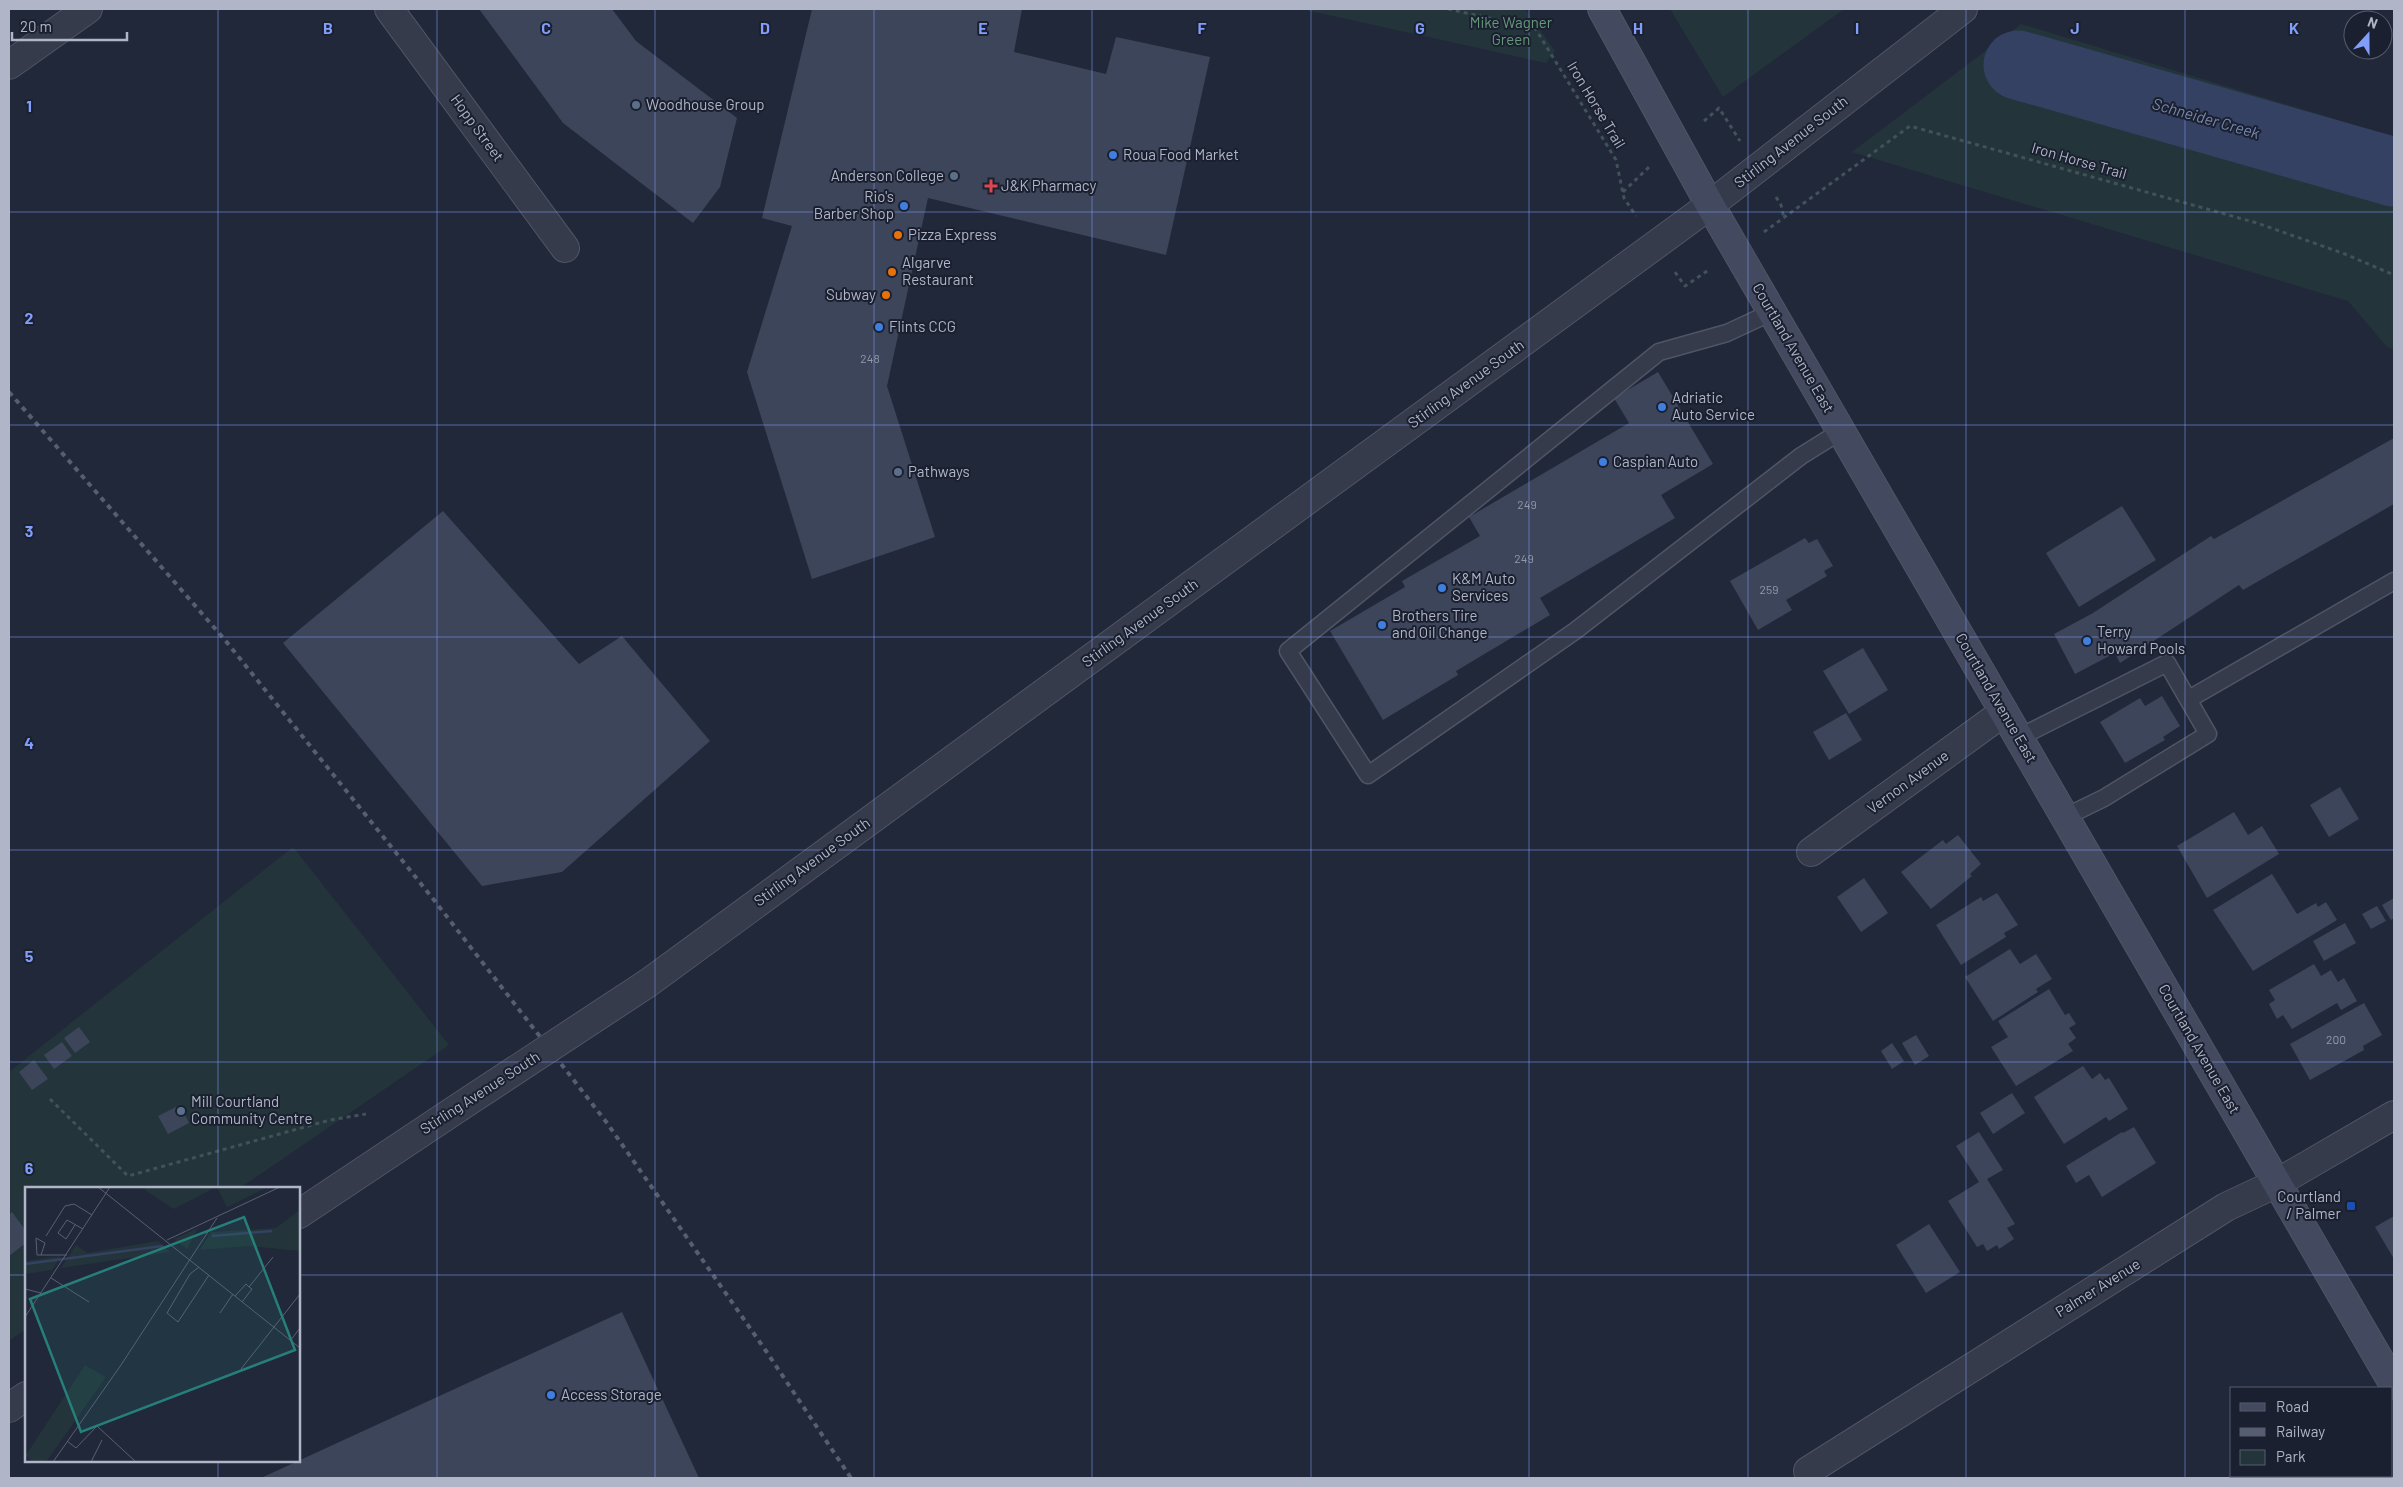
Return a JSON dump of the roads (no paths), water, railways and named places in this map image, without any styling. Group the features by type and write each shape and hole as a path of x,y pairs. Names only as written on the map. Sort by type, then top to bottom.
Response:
{"main road":[{"name":"Courtland Avenue East","path":"1602,9 1710,205 2393,1381"}],"street":[{"path":"9,65 88,9"},
{"name":"Hopp Street","path":"389,9 565,248"},
{"name":"Stirling Avenue South","path":"300,1213 648,983 1710,205 1963,9"},
{"name":"Vernon Avenue","path":"1811,852 2004,712"},
{"name":"Palmer Avenue","path":"1808,1471 2226,1207 2277,1184 2394,1115"},
{"path":"9,1408 25,1397"}],"lane":[{"path":"1772,312 1727,333 1659,352 1288,651 1368,775 1575,631 1801,456 1841,431"},
{"path":"2189,699 2394,581"},
{"path":"2018,738 2167,663 2189,699 2208,734 2104,798 2065,816"}],"waterway":[{"name":"Schneider Creek","path":"2018,65 2394,172"}],"railway":[{"path":"9,392 225,640 434,900 607,1123 766,1351 851,1478"}],"place":[{"name":"Woodhouse Group","path":"636,105"},
{"name":"Roua Food Market","path":"1113,155"},
{"name":"Anderson College","path":"954,176"},
{"name":"J&K Pharmacy","path":"991,186"},
{"name":"Rio's Barber Shop","path":"904,206"},
{"name":"Pizza Express","path":"898,235"},
{"name":"Algarve Restaurant","path":"892,272"},
{"name":"Subway","path":"886,295"},
{"name":"Flints CCG","path":"879,327"},
{"name":"Adriatic Auto Service","path":"1662,407"},
{"name":"Caspian Auto","path":"1603,462"},
{"name":"Pathways","path":"898,472"},
{"name":"K&M Auto Services","path":"1442,588"},
{"name":"Brothers Tire and Oil Change","path":"1382,625"},
{"name":"Terry Howard Pools","path":"2087,641"},
{"name":"Mill Courtland Community Centre","path":"181,1111"},
{"name":"Courtland / Palmer","path":"2351,1206"},
{"name":"Access Storage","path":"551,1395"}],"park label":[{"name":"Mike Wagner Green","path":"1511,32"}]}
